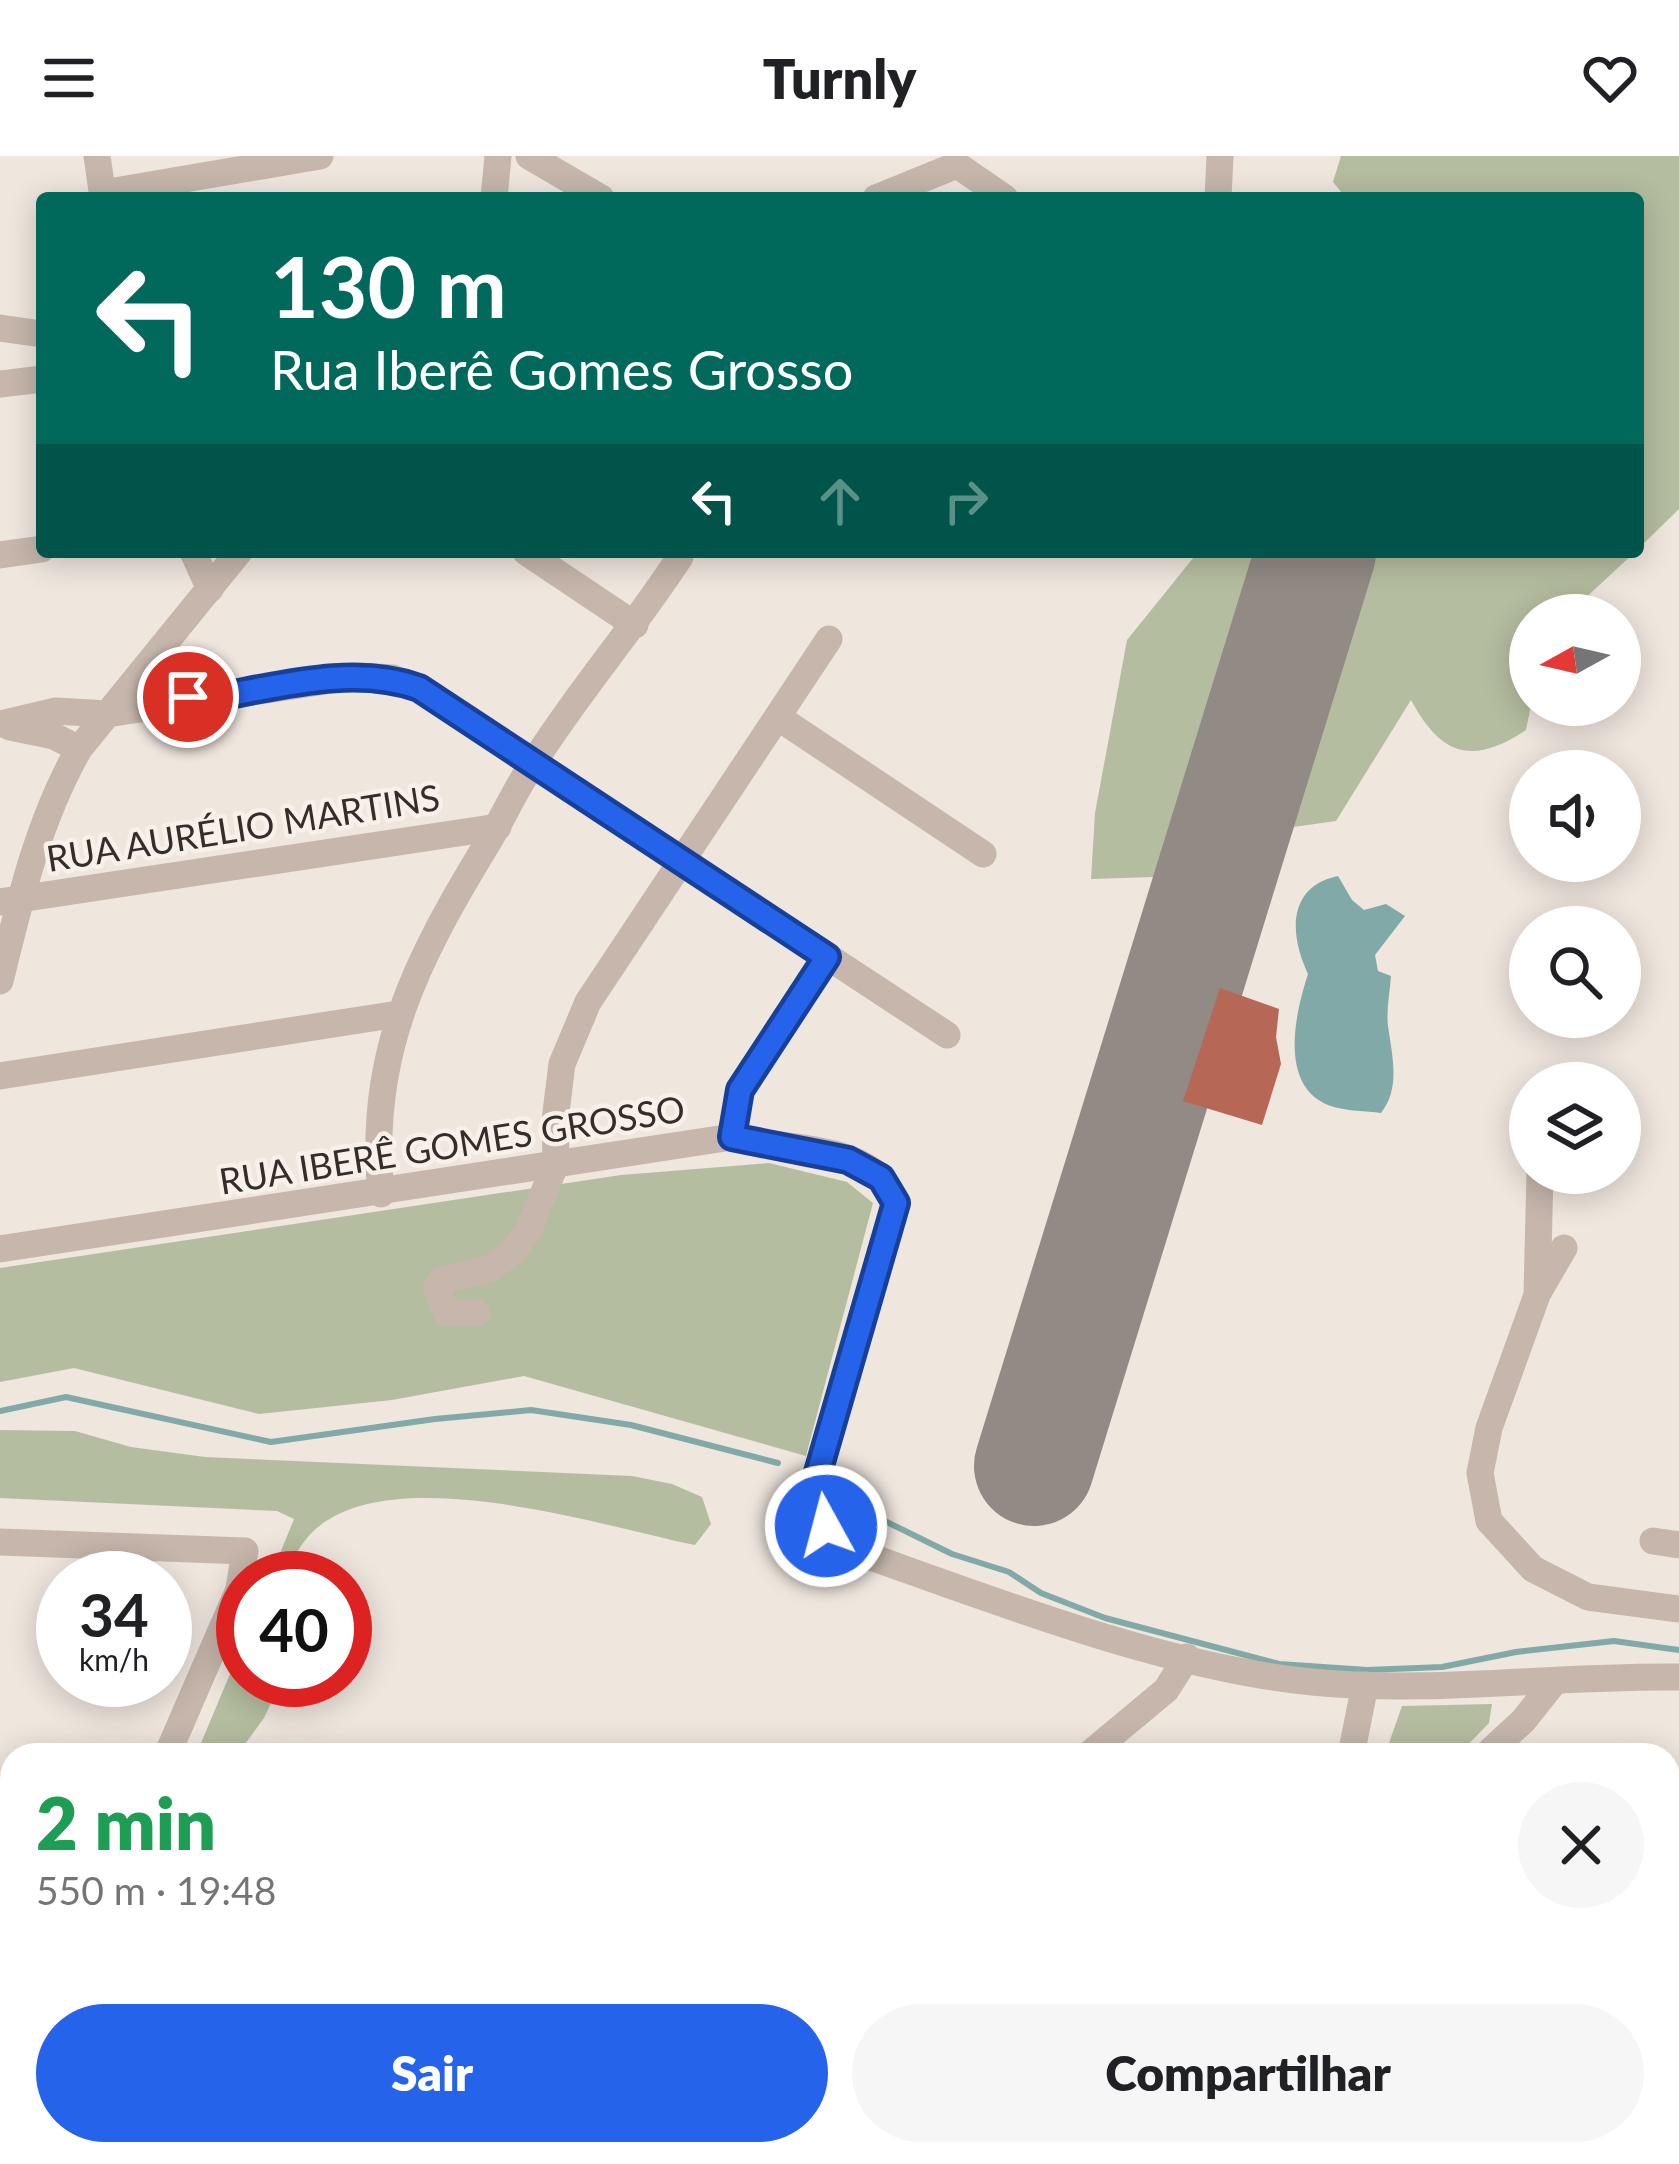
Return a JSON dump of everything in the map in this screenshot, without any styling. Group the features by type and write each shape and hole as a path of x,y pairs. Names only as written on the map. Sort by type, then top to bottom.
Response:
{"street":[{"path":"97,156 103,192"},
{"path":"120,192 320,156"},
{"path":"495,192 498,156"},
{"path":"529,156 591,192"},
{"path":"1218,192 1220,156"},
{"path":"889,192 960,159 998,192"},
{"path":"0,328 36,333"},
{"path":"0,384 36,380"},
{"path":"0,555 36,550"},
{"path":"196,558 210,589"},
{"path":"0,980 10,900 50,804 80,748 234,558"},
{"path":"535,558 635,625"},
{"path":"381,1194 377,1153 381,1085 398,1014 437,925 532,764 679,558"},
{"path":"477,1313 446,1312 437,1288 442,1280 489,1269 512,1253 528,1231 556,1163 562,1064 588,1002 830,638"},
{"path":"155,655 172,686 200,700"},
{"path":"0,725 56,711 107,714 358,676 392,678 419,688 947,1035"},
{"path":"779,718 983,854"},
{"path":"0,725 54,736 80,748"},
{"name":"RUA AURÉLIO MARTINS","path":"10,900 498,827"},
{"path":"432,835 452,857 464,882"},
{"path":"732,1137 740,1090 827,957"},
{"path":"0,1076 398,1014"},
{"name":"RUA IBERÊ GOMES GROSSO","path":"0,1249 732,1137 848,1160 881,1178 896,1203 812,1493 826,1526 854,1551 997,1601 1187,1657"},
{"path":"1538,1295 1540,1194"},
{"path":"1564,1248 1538,1295 1489,1428 1480,1473 1489,1521 1533,1570 1588,1597 1679,1609"},
{"path":"0,1542 244,1551 239,1589 172,1743"},
{"path":"1102,1743 1166,1690 1187,1657 1309,1682 1365,1685 1679,1677"},
{"path":"1499,1743 1554,1682"},
{"path":"1353,1743 1365,1685"}],"green space":[{"path":"1341,156 1679,156 1679,509 1644,543 1644,192 1341,192 1333,182"},
{"path":"1193,558 1306,558 1244,776 1233,802 1185,876 1091,879 1095,813 1127,640"},
{"path":"1344,558 1629,558 1590,594 1509,594 1509,726 1527,726 1526,730 1489,749 1459,749 1433,733 1411,700 1336,821 1279,829 1279,800 1348,612"},
{"path":"769,1163 847,1182 873,1203 806,1456 524,1376 392,1400 259,1414 74,1368 0,1382 0,1268 621,1175"},
{"path":"0,1430 75,1431 131,1447 205,1457 632,1476 672,1484 702,1497 711,1524 695,1545 533,1509 468,1500 406,1499 351,1509 311,1534 302,1551 281,1551 294,1519 277,1511 0,1498"},
{"path":"1492,1704 1489,1723 1470,1743 1389,1743 1402,1706"},
{"path":"216,1707 269,1707 246,1743 201,1743"}],"water":[{"path":"1338,876 1364,910 1386,904 1405,916 1375,955 1378,971 1391,976 1388,1020 1393,1082 1381,1113 1334,1107 1316,1098 1297,1068 1295,1029 1308,974 1298,944 1297,915 1309,891"}],"building":[{"path":"1220,988 1279,1009 1276,1037 1281,1064 1262,1125 1183,1101"}],"waterway":[{"path":"0,1411 66,1397 271,1442 531,1410 631,1425 778,1463"},
{"path":"832,1495 952,1554 1009,1572 1041,1593 1105,1618 1279,1664 1367,1670 1442,1667 1516,1652 1614,1641 1679,1650"}],"runway":[{"path":"1034,1466 1314,558"}],"route":[{"path":"188,697 200,700 358,676 392,678 419,688 827,957 740,1090 732,1137 848,1160 881,1178 896,1203 812,1493 826,1526"}]}
